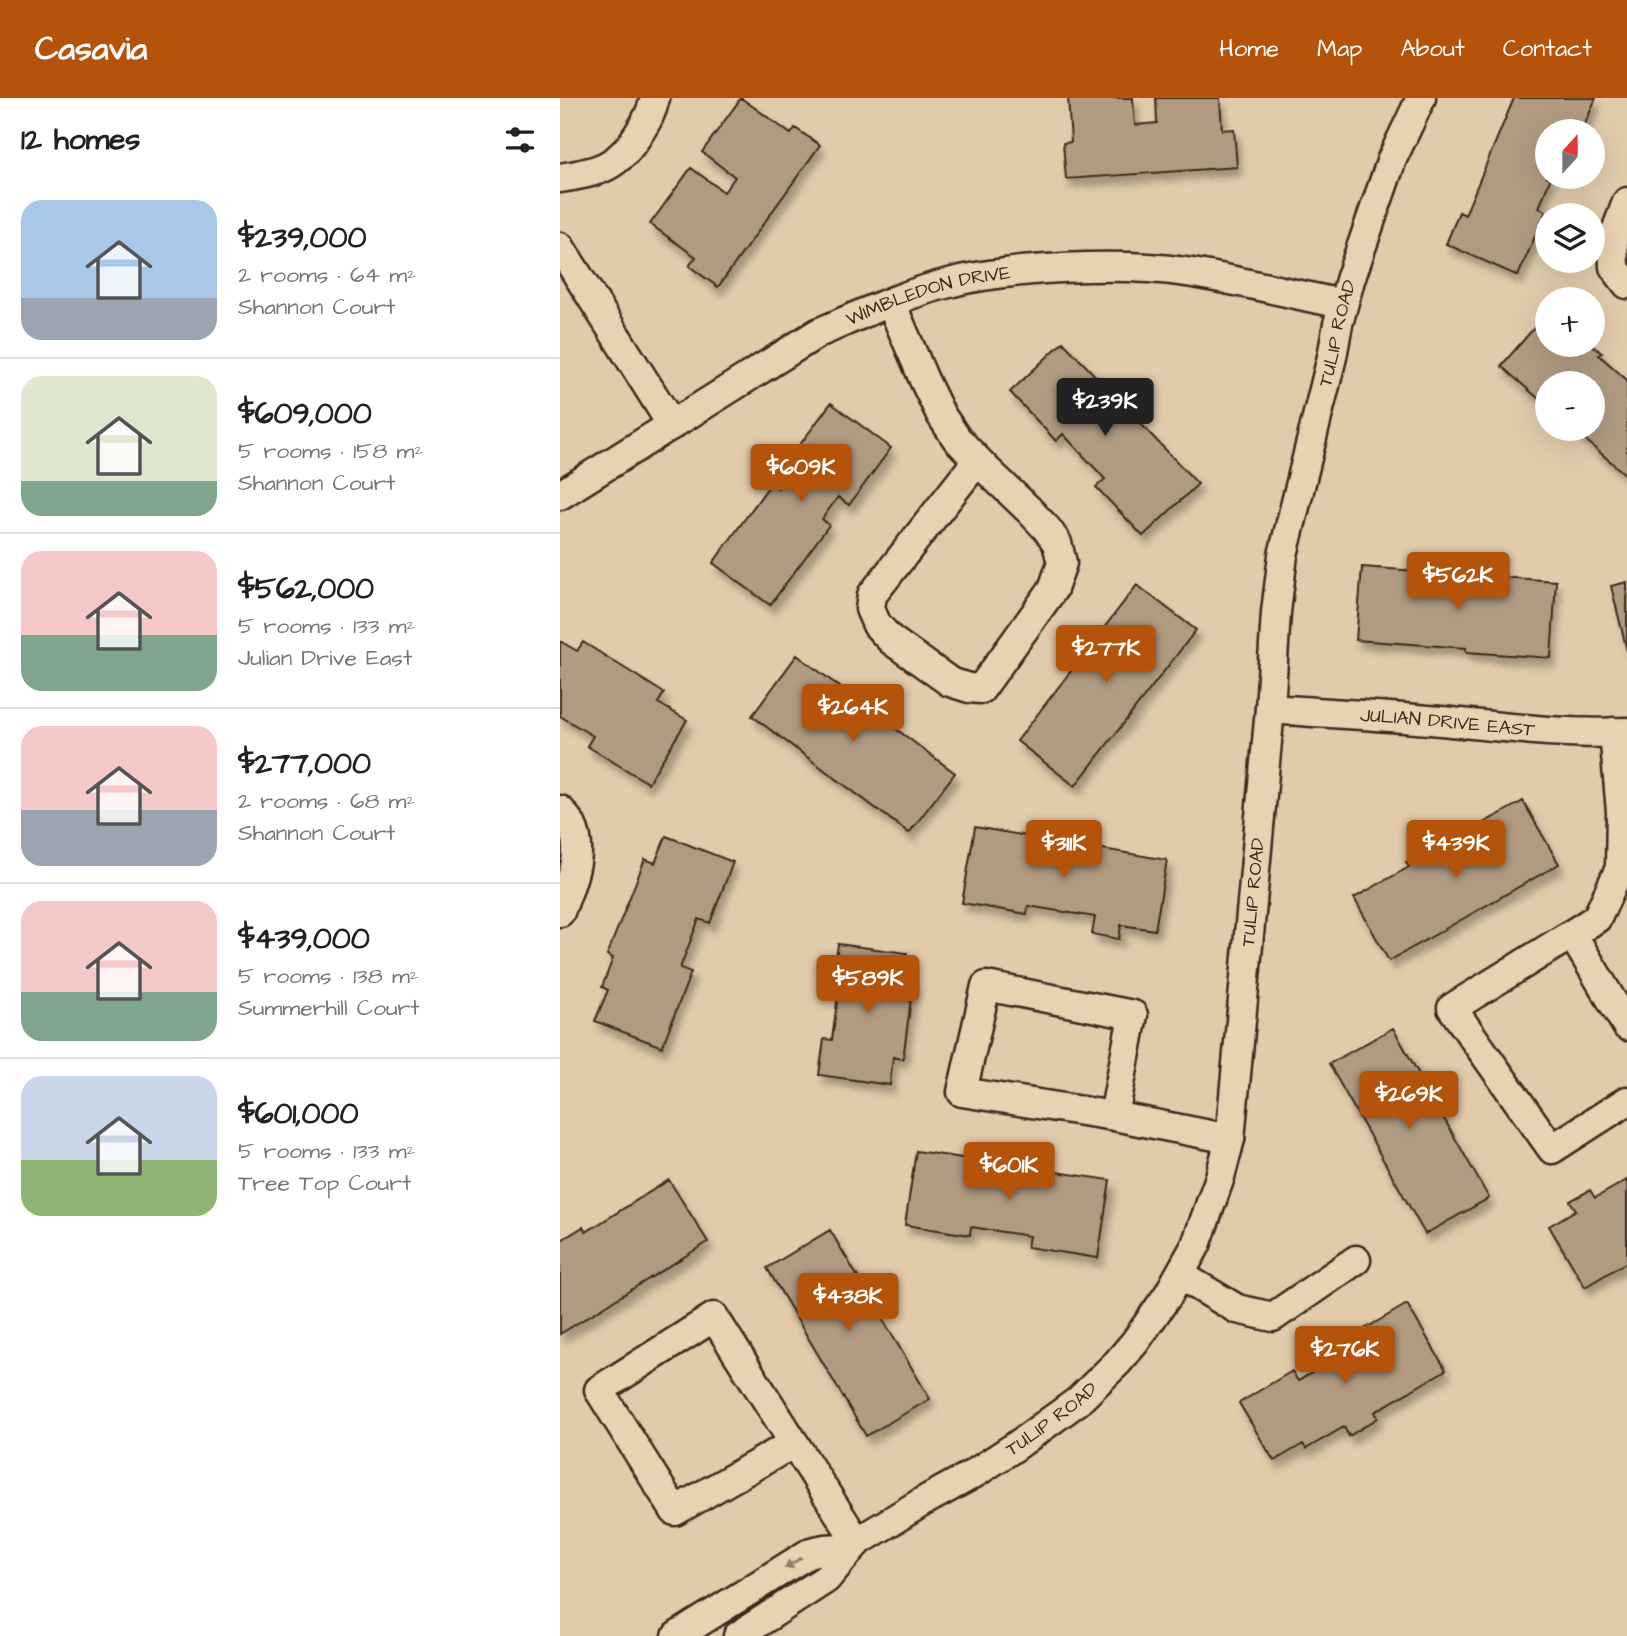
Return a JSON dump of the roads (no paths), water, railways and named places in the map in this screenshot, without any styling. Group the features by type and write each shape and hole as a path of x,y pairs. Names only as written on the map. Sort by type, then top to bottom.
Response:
{"street":[{"path":"560,178 589,173 616,162 631,146 652,113 655,98"},
{"name":"TULIP ROAD","path":"677,1636 811,1552 841,1548 857,1542 996,1460 1078,1401 1135,1342 1168,1295 1196,1245 1230,1139 1283,555 1343,304 1392,159 1421,98"},
{"path":"1627,202 1613,239 1614,267 1627,284"},
{"path":"560,247 672,425"},
{"name":"WIMBLEDON DRIVE","path":"560,495 818,333 863,313 942,285 990,275 1049,268 1124,266 1243,282 1343,304"},
{"path":"891,303 941,415 957,439 977,461 1047,529 1057,543 1062,563 1053,589 981,689 950,682 891,640 877,625 870,609 872,596 977,461"},
{"name":"JULIAN DRIVE EAST","path":"1270,709 1528,730 1590,734 1620,732"},
{"path":"1620,732 1620,868 1597,918 1452,1008 1552,1149 1627,1101"},
{"path":"560,810 571,824 578,849 573,877 560,912"},
{"path":"1572,934 1627,1026"},
{"path":"1114,1116 1133,1015 986,986 961,1092 1114,1116 1230,1139"},
{"path":"1180,1275 1237,1309 1273,1317 1356,1260"},
{"path":"794,1443 675,1511 599,1391 714,1317 857,1542"},
{"name":"TULIP ROAD","path":"738,1636 826,1579 857,1542"}]}
